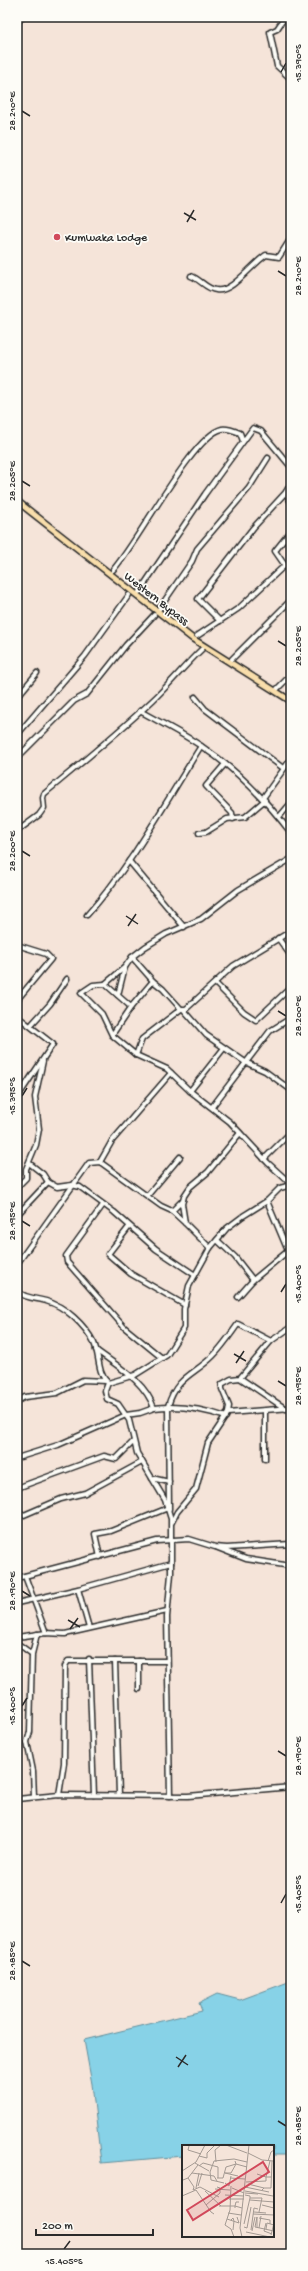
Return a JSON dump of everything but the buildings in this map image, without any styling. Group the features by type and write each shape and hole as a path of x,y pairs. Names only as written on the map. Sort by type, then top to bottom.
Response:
{"main road":[{"name":"Western Bypass","path":"17,501 53,527 193,639 291,701"}],"street":[{"path":"17,22 23,17"},
{"path":"285,17 277,29 270,32 277,66 291,79"},
{"path":"191,276 215,290 227,289 255,262 266,255 279,257 291,238"},
{"path":"139,592 205,494 252,428 256,428 276,448 291,467"},
{"path":"113,570 130,550 177,475 206,438 222,429 240,433 243,441"},
{"path":"159,609 192,562 197,549 249,488 261,466 268,458"},
{"path":"220,621 198,599 253,528 286,492 291,483"},
{"path":"286,492 291,503"},
{"path":"291,531 275,551 291,572"},
{"path":"197,636 243,604 286,565 291,564"},
{"path":"17,735 85,656 129,595"},
{"path":"232,659 291,600"},
{"path":"17,758 74,701 87,694 126,645 154,615"},
{"path":"20,829 39,815 44,808 44,794 98,750 108,738 140,711 202,649"},
{"path":"17,697 37,674"},
{"path":"277,689 291,675"},
{"path":"195,697 205,710 283,768"},
{"path":"140,711 201,746 225,764 264,799 291,833"},
{"path":"86,915 104,896 129,860 201,746"},
{"path":"199,833 206,832 227,819 245,817 264,799 283,768 291,759"},
{"path":"225,764 206,786 232,813 233,819"},
{"path":"279,817 291,803"},
{"path":"17,1401 25,1397 57,1393 83,1380 107,1382 131,1376 162,1358 172,1348 184,1328 185,1305 189,1286 210,1248 227,1228 267,1201 280,1188 291,1184 212,1107 190,1091 163,1067 136,1055 112,1035 102,1014 81,993 93,985 105,984 125,967 132,957 166,934 201,919 238,890 291,859"},
{"path":"129,860 184,927"},
{"path":"136,1055 142,1039 215,983 233,966 291,931"},
{"path":"278,938 291,956"},
{"path":"17,945 46,954 51,959 17,1000"},
{"path":"132,957 153,981 163,989 206,1035 245,1062 265,1071 291,1090"},
{"path":"118,995 125,967"},
{"path":"31,1025 50,1004 67,979"},
{"path":"112,1035 131,1007 153,981"},
{"path":"215,983 244,1012 256,1020 291,987"},
{"path":"105,984 131,1007"},
{"path":"17,1016 31,1025 53,1044 17,1098"},
{"path":"212,1107 270,1030 291,1018"},
{"path":"190,1091 224,1048"},
{"path":"18,1185 26,1178 28,1163 34,1154 39,1129 35,1098 43,1061"},
{"path":"100,1162 112,1141 171,1073"},
{"path":"264,1159 291,1132"},
{"path":"172,1211 183,1200 190,1187 208,1172 240,1133"},
{"path":"148,1195 180,1157"},
{"path":"17,1264 85,1166 89,1163 100,1162 148,1195 161,1206 172,1211 210,1248"},
{"path":"28,1163 44,1174 48,1182 58,1187 72,1185 80,1187 104,1205 156,1249 195,1275"},
{"path":"17,1215 48,1182"},
{"path":"183,1200 185,1223"},
{"path":"238,1297 253,1280 288,1251 267,1201"},
{"path":"104,1205 66,1256 67,1262 124,1327 162,1358"},
{"path":"129,1227 108,1254 131,1274 185,1305"},
{"path":"217,1240 235,1257 253,1280"},
{"path":"17,1292 29,1299 44,1300 64,1308 91,1339 96,1350 102,1374 107,1382 107,1399 114,1401 129,1420 133,1442 168,1511 172,1522 171,1563 167,1611 170,1796"},
{"path":"168,1511 168,1406 172,1393 191,1372 212,1358 238,1324 271,1341"},
{"path":"172,1522 177,1512 196,1489 208,1443 227,1415 229,1406 222,1388 222,1384 225,1381 240,1378 271,1341 291,1327"},
{"path":"96,1350 131,1376 151,1400 154,1408"},
{"path":"240,1378 290,1408"},
{"path":"17,1458 58,1445 126,1415 140,1413 154,1408 168,1406 206,1410 227,1415 265,1412 290,1408"},
{"path":"265,1412 265,1459"},
{"path":"17,1488 104,1456 116,1459 133,1442"},
{"path":"17,1518 61,1499 84,1493 142,1462"},
{"path":"151,1478 169,1482"},
{"path":"100,1557 95,1534 111,1531 168,1511"},
{"path":"17,1578 100,1557 142,1544 171,1540 197,1540 246,1559 291,1566"},
{"path":"215,1547 291,1544"},
{"path":"17,1603 33,1598 78,1589 171,1563"},
{"path":"25,1576 46,1633"},
{"path":"78,1589 89,1628"},
{"path":"17,1637 46,1633 65,1634 167,1611"},
{"path":"34,1797 33,1771 27,1742 30,1732 32,1654 37,1634"},
{"path":"17,1643 32,1654"},
{"path":"59,1795 64,1762 65,1666 68,1661 89,1659 115,1661 167,1661"},
{"path":"89,1659 88,1676 94,1765 94,1795"},
{"path":"115,1661 119,1796"},
{"path":"139,1661 139,1689"},
{"path":"17,1799 59,1795 170,1796 291,1787"}],"water":[{"path":"291,1981 291,2155 274,2155 274,2145 182,2145 182,2156 101,2163 92,2084 84,2040 202,2011 199,2003 217,1994 240,2000"}],"place":[{"name":"Kumwaka Lodge","path":"57,237"}]}
